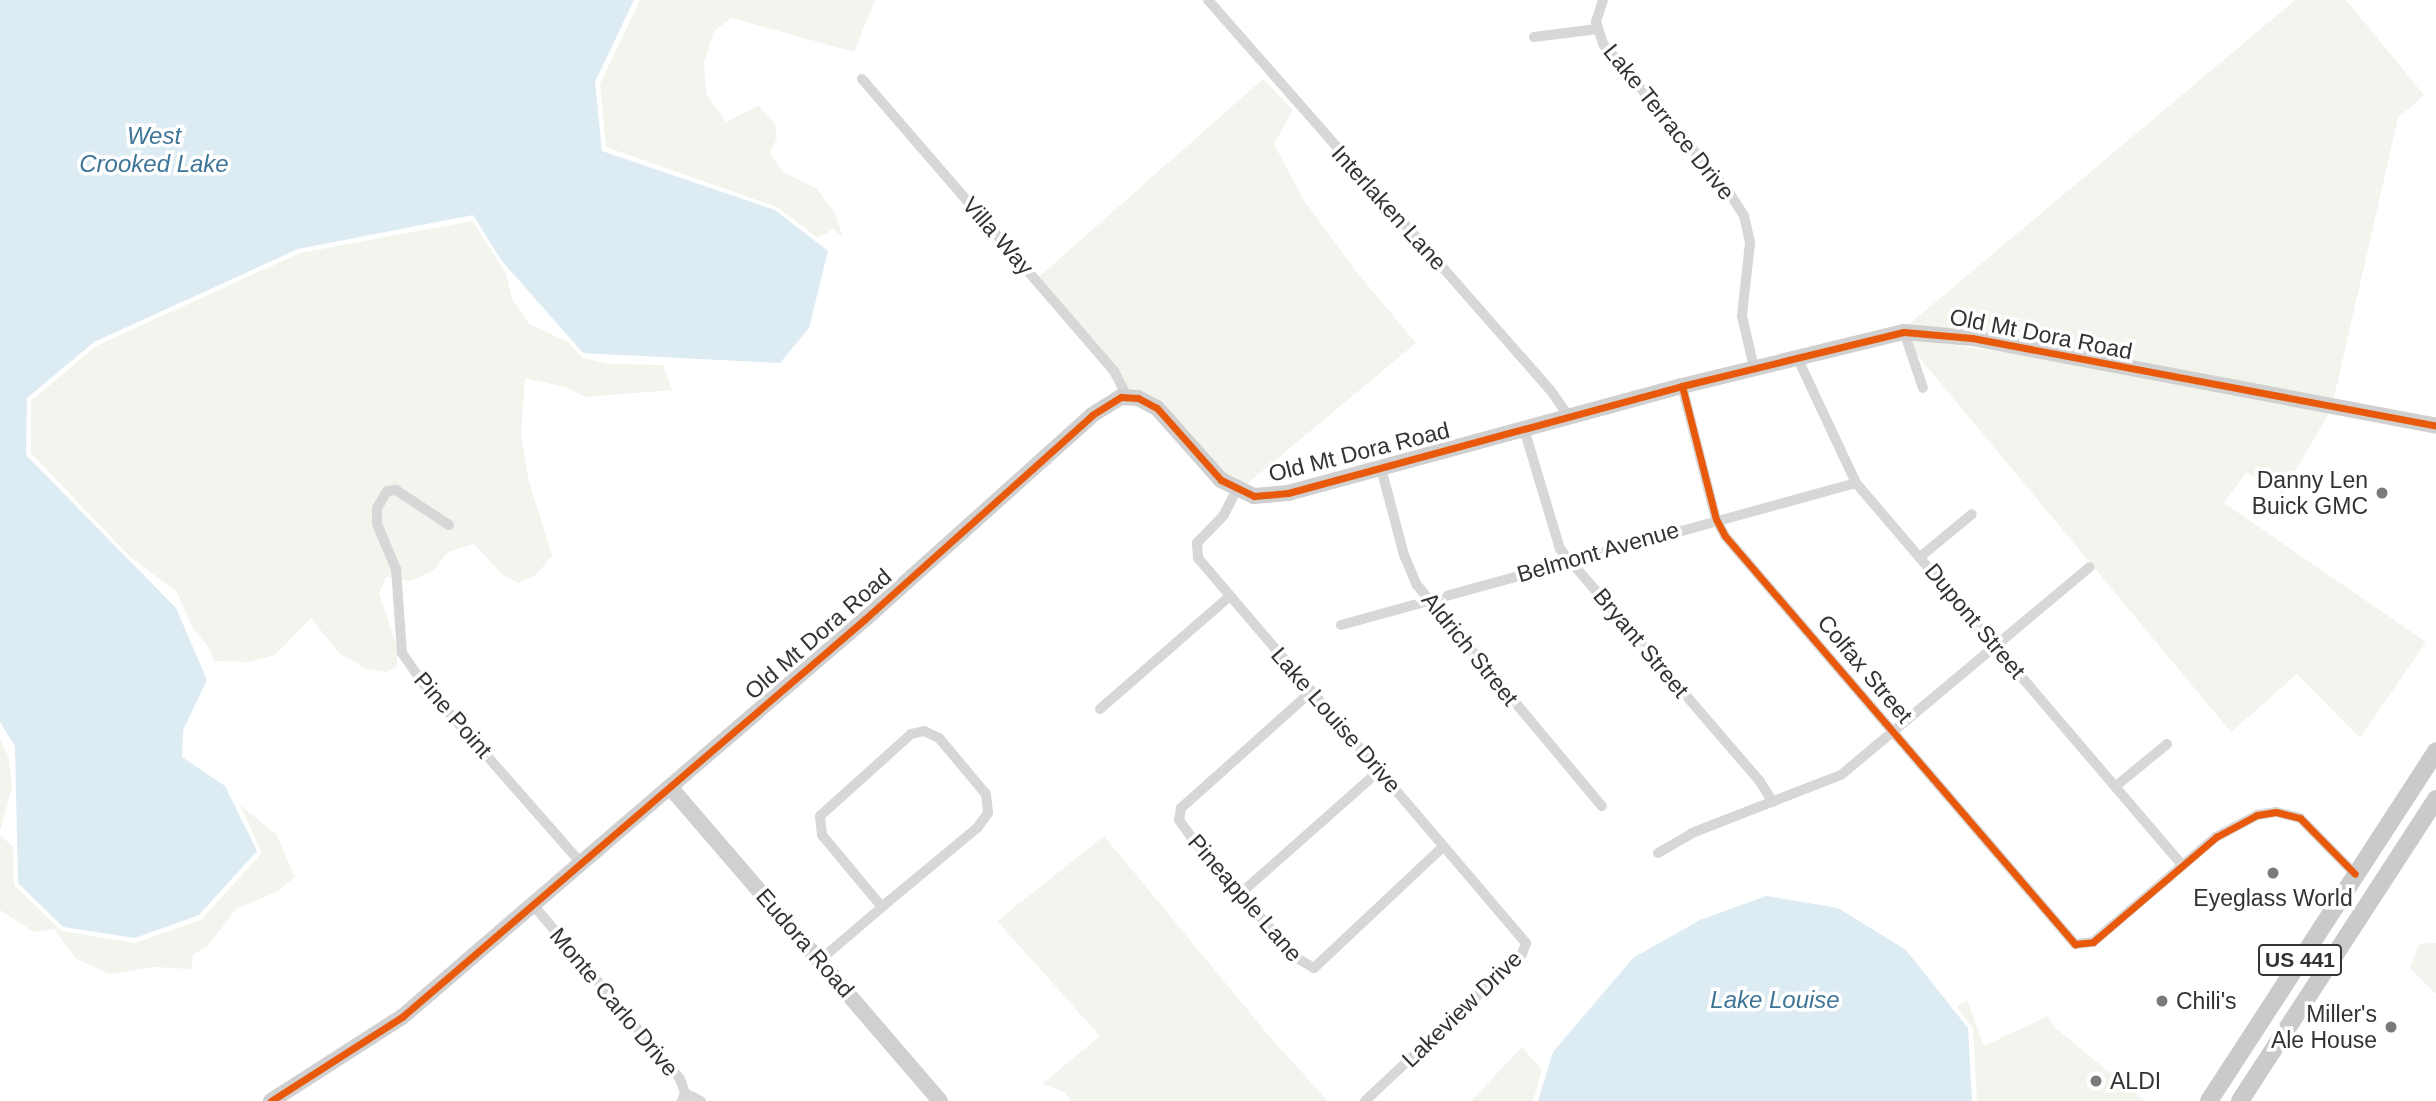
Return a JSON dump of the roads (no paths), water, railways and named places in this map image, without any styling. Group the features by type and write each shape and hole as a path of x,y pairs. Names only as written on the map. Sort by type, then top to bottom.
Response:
{"main road":[{"name":"US 441","path":"2209,1101 2436,751"},
{"name":"US 441","path":"2240,1101 2436,799"},
{"path":"2376,892 2376,870 2391,819"},
{"path":"2341,946 2357,894 2356,874"}],"street":[{"name":"Interlaken Lane","path":"1208,0 1551,391 1569,417"},
{"name":"Lake Terrace Drive","path":"1603,0 1597,29 1620,66 1728,191 1744,216 1750,243 1742,316 1754,368"},
{"path":"1534,37 1597,29"},
{"name":"Villa Way","path":"862,79 1114,371 1127,396"},
{"name":"Old Mt Dora Road","path":"1236,491 1254,496 1288,493 1682,386 1903,332 1972,338 2436,426"},
{"path":"1903,332 1923,388"},
{"name":"Dupont Street","path":"1797,357 1856,483 2182,865"},
{"name":"Colfax Street","path":"1682,386 1716,519 1735,549 2078,945 2093,942 2182,865"},
{"name":"Old Mt Dora Road","path":"271,1101 402,1017 534,906 1092,415 1108,402 1127,396"},
{"path":"1127,396 1157,408 1236,491"},
{"name":"Bryant Street","path":"1524,429 1560,549 1759,780 1773,802"},
{"name":"Aldrich Street","path":"1381,468 1404,555 1427,598 1601,806"},
{"name":"Belmont Avenue","path":"1341,625 1427,598 1856,483"},
{"name":"Pine Point","path":"449,525 396,490 387,491 377,508 377,524 396,569 402,653 422,681 582,864"},
{"name":"Lake Louise Drive","path":"1236,491 1224,515 1196,547 1198,558 1380,771 1442,848 1526,943"},
{"path":"1920,557 1972,514"},
{"path":"1658,853 1692,833 1841,775 2090,567"},
{"path":"1100,709 1230,597"},
{"name":"Pineapple Lane","path":"1312,691 1181,808 1179,820 1295,957 1314,968 1442,848"},
{"path":"820,960 977,828 988,813 986,794 939,738 924,731 911,734 820,816 822,835 882,907"},
{"path":"2116,786 2167,744"},
{"path":"1241,892 1380,771"},
{"name":"Eudora Road","path":"670,787 940,1101"},
{"path":"2182,865 2236,824 2276,813 2311,826 2356,874"},
{"name":"Monte Carlo Drive","path":"534,906 670,1066 684,1097"},
{"name":"Lakeview Drive","path":"1365,1101 1522,954 1526,943"},
{"path":"684,1097 701,1101"}],"water":[{"name":"West Crooked Lake","path":"0,0 634,0 595,82 602,151 775,210 828,251 809,328 780,363 583,353 501,260 473,215 298,249 94,342 27,398 26,455 176,608 207,680 183,730 182,757 225,786 257,851 199,915 135,938 63,927 18,883 15,746 0,722"},
{"name":"Lake Louise","path":"1766,896 1838,908 1906,950 1968,1028 1972,1101 1538,1101 1553,1052 1633,958 1700,920"}],"place":[{"name":"Danny Len Buick GMC","path":"2382,493"},
{"name":"Eyeglass World","path":"2273,873"},
{"name":"Chili's","path":"2162,1001"},
{"name":"Miller's Ale House","path":"2391,1027"},
{"name":"ALDI","path":"2096,1081"}]}
